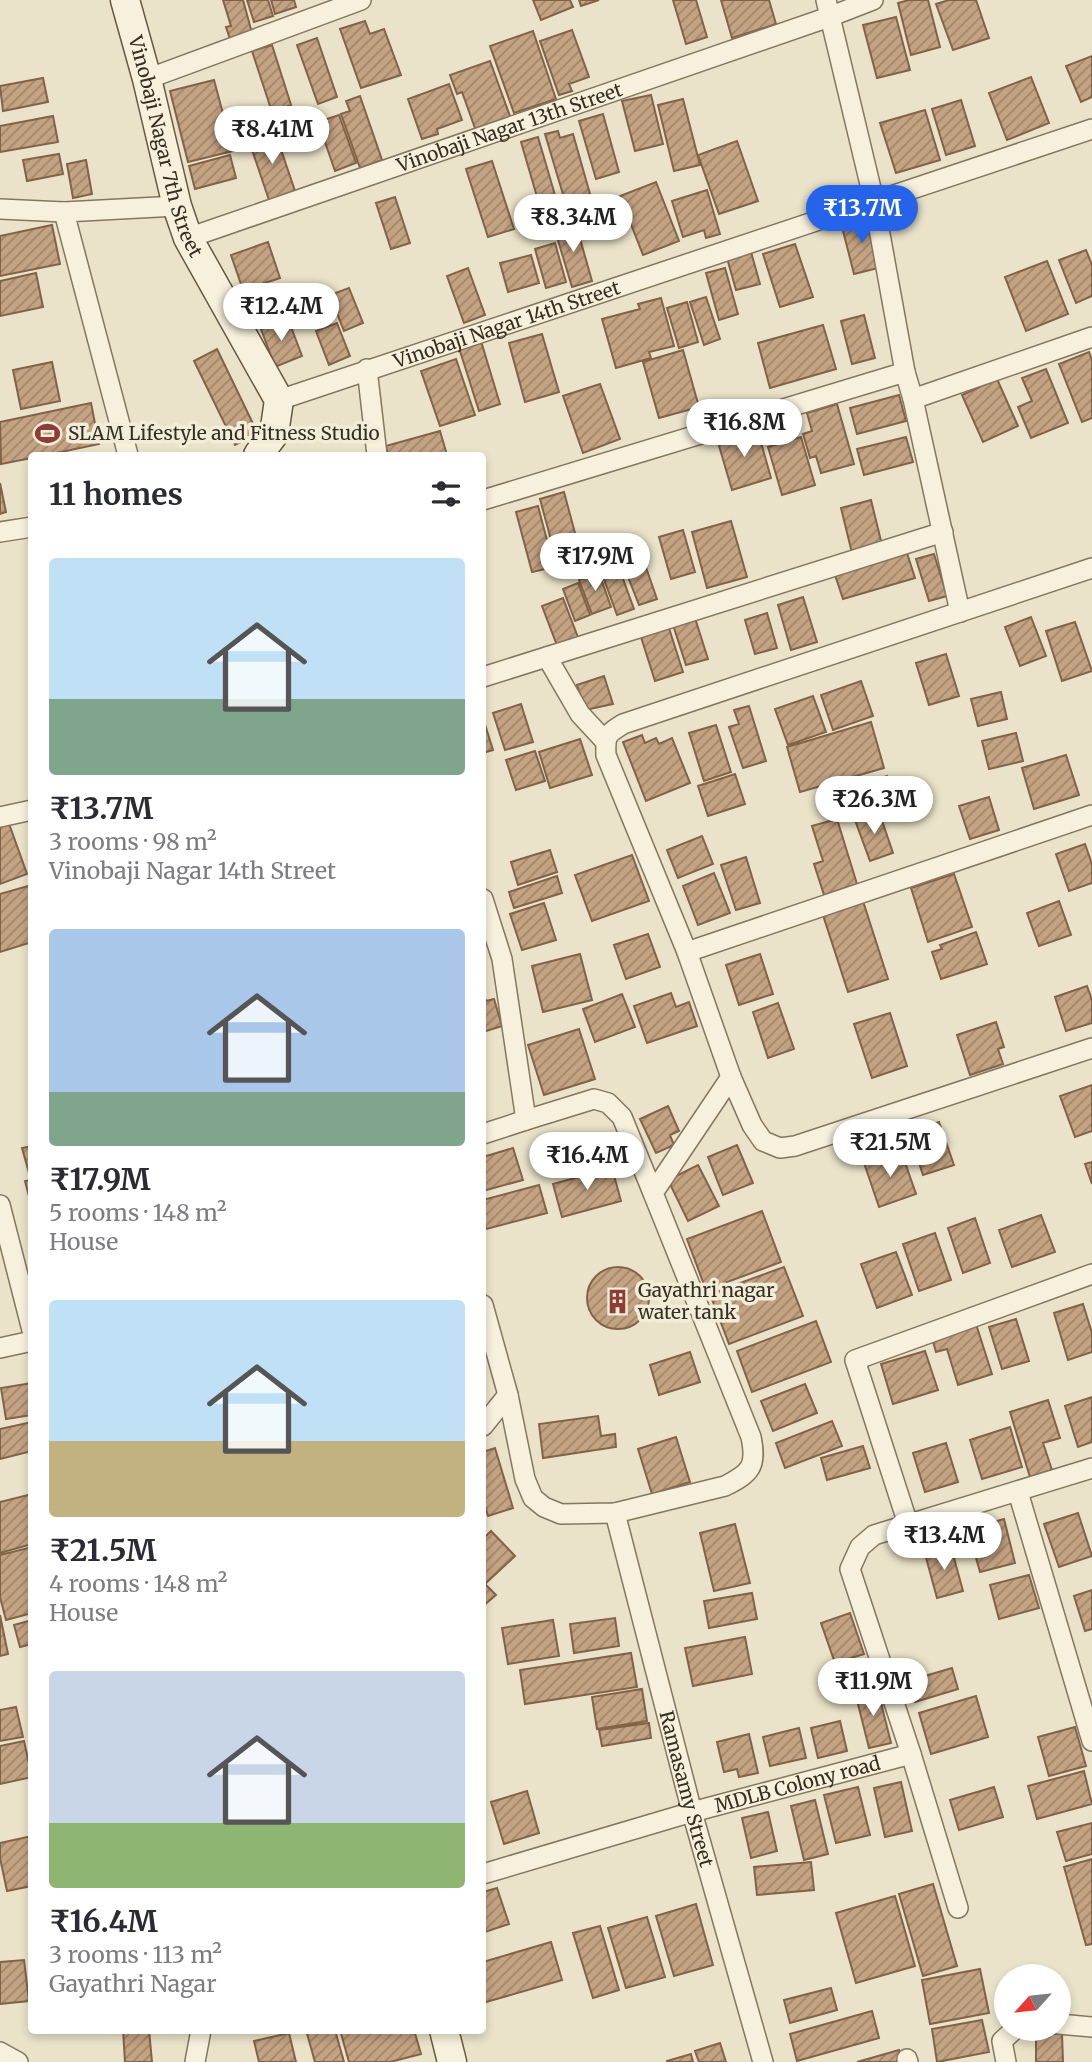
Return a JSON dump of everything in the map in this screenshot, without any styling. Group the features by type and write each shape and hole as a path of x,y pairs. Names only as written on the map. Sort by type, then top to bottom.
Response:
{"street":[{"name":"Vinobaji Nagar 7th Street","path":"125,0 177,206 188,238 279,400"},
{"path":"146,79 361,0"},
{"name":"Vinobaji Nagar 13th Street","path":"188,238 828,8 873,0"},
{"path":"828,8 874,201 905,372 960,612"},
{"name":"Vinobaji Nagar 14th Street","path":"279,400 1092,129"},
{"path":"0,208 64,212 177,206"},
{"path":"64,212 127,452"},
{"path":"913,399 1092,337"},
{"path":"367,369 377,452"},
{"path":"486,499 905,372"},
{"path":"260,452 274,434 279,400"},
{"path":"0,532 28,528"},
{"path":"486,676 943,532"},
{"path":"1092,568 623,724 609,733 605,741 606,755 687,952 732,1077 752,1125 763,1141 780,1148 795,1146 1092,1048"},
{"path":"547,657 580,715 605,741"},
{"path":"0,817 28,811"},
{"path":"687,952 1092,815"},
{"path":"486,917 490,942 502,959 526,1121"},
{"path":"653,1193 732,1077"},
{"path":"486,1133 594,1099 608,1103 622,1117 751,1437 754,1455 749,1469 741,1479 724,1486 615,1513 561,1514 544,1507 533,1498 525,1479 508,1395 486,1316"},
{"path":"0,1205 28,1315"},
{"path":"908,1524 855,1360 1092,1274"},
{"path":"0,1348 28,1342"},
{"path":"486,1422 508,1395"},
{"path":"958,1908 850,1569 860,1547 874,1535 1092,1468"},
{"path":"1018,1492 1092,1741"},
{"name":"Ramasamy Street","path":"615,1513 692,1812 763,2062"},
{"name":"MDLB Colony road","path":"486,1873 692,1812 911,1754"},
{"path":"1071,2025 1092,2028"},
{"path":"195,2062 200,2034"},
{"path":"445,2034 452,2062"},
{"path":"1003,2041 1006,2062"},
{"path":"0,2052 18,2062"}],"building":[{"path":"223,0 243,0 252,33 230,39 226,27 231,26"},
{"path":"247,0 268,0 273,16 254,22"},
{"path":"271,0 294,0 296,7 275,14"},
{"path":"533,0 570,0 573,7 541,20"},
{"path":"579,0 599,0 581,6"},
{"path":"673,0 696,0 707,37 686,44"},
{"path":"721,0 769,0 776,24 732,38"},
{"path":"928,0 940,47 911,55 898,3"},
{"path":"949,0 976,0 989,38 953,50 936,4"},
{"path":"896,17 910,70 877,78 863,25"},
{"path":"365,21 370,34 384,29 401,75 361,88 340,29"},
{"path":"572,30 589,77 569,84 572,91 559,95 540,41"},
{"path":"533,31 556,99 514,113 490,46"},
{"path":"317,38 337,97 318,104 297,45"},
{"path":"272,45 291,105 272,112 252,51"},
{"path":"1092,56 1092,97 1081,102 1066,66"},
{"path":"490,61 511,119 476,131 462,92 457,94 450,75"},
{"path":"1031,77 1049,123 1007,140 989,93"},
{"path":"43,78 48,102 3,111 0,86"},
{"path":"214,80 233,151 188,162 170,91"},
{"path":"449,84 462,120 437,129 438,134 422,139 408,99"},
{"path":"651,95 663,144 635,151 622,101"},
{"path":"360,96 382,160 360,168 341,114 350,111 346,101"},
{"path":"683,99 700,165 674,171 658,105"},
{"path":"961,100 975,146 946,155 932,109"},
{"path":"925,110 940,160 896,173 880,123"},
{"path":"603,114 619,172 596,179 579,121"},
{"path":"339,115 356,163 335,171 318,122"},
{"path":"53,116 58,142 0,152 0,126"},
{"path":"274,129 296,194 270,203 248,138"},
{"path":"558,131 560,138 573,134 590,194 565,201 545,134"},
{"path":"538,137 557,202 540,207 521,142"},
{"path":"737,141 758,201 719,214 698,155"},
{"path":"59,154 63,174 27,181 23,160"},
{"path":"230,155 236,178 195,189 189,166"},
{"path":"86,160 92,194 73,198 67,164"},
{"path":"492,161 514,229 488,237 466,169"},
{"path":"656,182 679,241 643,255 620,196"},
{"path":"707,190 720,234 706,238 704,230 683,237 672,201"},
{"path":"395,197 410,243 391,249 376,203"},
{"path":"869,215 882,267 854,274 841,223"},
{"path":"575,221 592,281 572,287 554,227"},
{"path":"52,225 60,264 0,276 0,236"},
{"path":"268,242 280,278 243,290 231,255"},
{"path":"555,243 566,282 546,288 535,249"},
{"path":"795,244 813,297 780,307 763,254"},
{"path":"1086,250 1092,265 1092,296 1076,303 1059,260"},
{"path":"751,252 760,284 736,290 727,258"},
{"path":"531,255 539,283 508,292 500,263"},
{"path":"1047,261 1068,314 1026,331 1005,277"},
{"path":"468,268 485,315 464,323 447,276"},
{"path":"725,268 738,314 719,320 706,273"},
{"path":"36,273 43,307 0,316 0,281"},
{"path":"349,288 363,323 344,331 330,295"},
{"path":"706,297 720,339 704,345 690,302"},
{"path":"661,298 674,346 649,352 651,358 616,368 602,319 640,309 638,304"},
{"path":"687,302 698,342 679,348 667,308"},
{"path":"864,315 875,358 852,364 841,321"},
{"path":"288,319 302,356 275,367 261,329"},
{"path":"337,323 350,356 329,365 316,331"},
{"path":"823,325 836,369 770,388 758,343"},
{"path":"542,334 559,392 525,402 509,343"},
{"path":"481,341 500,404 479,411 459,348"},
{"path":"217,349 258,434 235,445 194,361"},
{"path":"683,350 699,407 659,418 643,362"},
{"path":"1089,352 1092,360 1092,418 1082,422 1059,364"},
{"path":"456,359 475,415 440,426 421,371"},
{"path":"52,362 60,401 21,409 13,370"},
{"path":"1046,369 1068,423 1031,438 1018,407 1032,401 1022,378"},
{"path":"997,379 1018,426 983,442 962,395"},
{"path":"600,384 620,439 583,453 563,396"},
{"path":"899,395 906,421 857,434 850,408"},
{"name":"SLAM Lifestyle and Fitness Studio","path":"91,403 99,444 61,452 28,452 28,459 1,464 0,422"},
{"path":"837,404 854,464 821,473 816,456 810,458 803,434 812,431 807,413"},
{"path":"757,428 771,478 732,490 717,439"},
{"path":"440,431 446,452 387,452 386,446"},
{"path":"801,437 815,485 782,495 768,447"},
{"path":"906,437 913,462 864,475 857,449"},
{"path":"0,483 6,512 0,514"},
{"path":"564,492 579,548 555,555 540,499"},
{"path":"871,500 882,545 852,553 841,508"},
{"path":"538,506 554,567 532,572 516,512"},
{"path":"731,521 747,577 707,588 692,532"},
{"path":"683,530 695,572 671,579 659,537"},
{"path":"907,553 915,578 843,599 835,575"},
{"path":"934,554 947,596 929,601 916,559"},
{"path":"642,556 657,599 639,605 623,564"},
{"path":"619,568 634,609 617,615 602,574"},
{"path":"599,573 611,607 592,614 579,580"},
{"path":"578,583 590,615 575,621 563,589"},
{"path":"803,597 817,642 791,650 778,605"},
{"path":"563,598 579,640 558,648 542,606"},
{"path":"767,613 777,648 755,654 745,620"},
{"path":"1031,617 1046,656 1020,666 1005,627"},
{"path":"695,618 708,659 686,665 673,625"},
{"path":"1075,622 1092,671 1062,681 1046,631"},
{"path":"668,625 683,672 655,681 640,634"},
{"path":"946,654 959,696 929,705 916,663"},
{"path":"604,676 613,704 585,710 577,685"},
{"path":"861,681 873,716 833,730 821,695"},
{"path":"1001,692 1007,719 978,726 971,699"},
{"path":"813,696 826,732 788,745 775,709"},
{"path":"521,704 533,742 505,750 493,713"},
{"path":"749,706 766,761 743,768 729,727 739,724 734,710"},
{"path":"871,722 884,768 800,792 787,747"},
{"path":"716,725 731,772 704,781 689,733"},
{"path":"486,728 493,750 486,752"},
{"path":"1016,733 1023,761 989,769 982,741"},
{"path":"642,735 645,743 656,738 659,744 672,738 690,783 646,801 623,742"},
{"path":"580,739 592,775 550,788 539,752"},
{"path":"535,751 545,781 516,790 506,760"},
{"path":"1066,755 1079,795 1034,809 1022,768"},
{"path":"735,774 745,804 708,816 698,786"},
{"path":"887,776 896,800 857,815 848,791"},
{"path":"989,797 999,830 970,839 959,806"},
{"path":"879,812 893,853 870,861 855,820"},
{"path":"7,818 27,874 0,884 0,820"},
{"path":"837,819 857,884 824,895 814,864 823,861 812,826"},
{"path":"702,836 713,864 678,878 667,850"},
{"path":"1085,844 1092,864 1092,883 1069,891 1056,854"},
{"path":"550,850 557,872 518,885 511,862"},
{"path":"632,855 649,901 592,921 575,875"},
{"path":"746,857 760,903 736,910 721,865"},
{"path":"714,873 730,913 698,925 683,886"},
{"path":"954,874 972,927 928,942 911,888"},
{"path":"557,876 562,893 514,908 509,892"},
{"path":"28,886 28,943 0,952 0,894"},
{"path":"863,901 888,979 848,992 823,915"},
{"path":"1059,901 1071,935 1039,946 1027,913"},
{"path":"544,903 556,940 522,950 510,914"},
{"path":"976,932 987,964 941,979 932,952 942,949 940,945"},
{"path":"648,934 660,967 626,979 614,945"},
{"path":"580,954 592,1000 543,1012 532,966"},
{"path":"760,954 773,994 739,1005 726,965"},
{"path":"1087,986 1092,1000 1092,1023 1066,1031 1055,997"},
{"path":"671,993 676,1007 689,1002 697,1026 647,1043 634,1006"},
{"path":"622,994 635,1027 595,1042 583,1009"},
{"path":"494,999 502,1026 486,1031 486,1001"},
{"path":"778,1003 794,1049 768,1058 753,1012"},
{"path":"890,1013 907,1066 872,1078 854,1024"},
{"path":"996,1022 1004,1047 998,1049 1003,1064 970,1075 957,1035"},
{"path":"579,1029 595,1079 544,1095 528,1045"},
{"path":"1092,1085 1092,1131 1075,1137 1060,1096"},
{"path":"668,1106 679,1131 670,1135 674,1145 656,1153 640,1119"},
{"path":"939,1122 954,1165 923,1175 909,1132"},
{"path":"737,1145 753,1183 723,1195 708,1157"},
{"path":"28,1147 28,1169 22,1148"},
{"path":"513,1148 523,1180 486,1190 486,1156"},
{"path":"901,1151 916,1194 879,1207 864,1163"},
{"path":"1092,1162 1092,1184 1085,1164"},
{"path":"698,1165 719,1206 688,1221 668,1180"},
{"path":"612,1168 621,1201 562,1217 553,1184"},
{"path":"539,1185 547,1213 486,1229 486,1199"},
{"path":"762,1211 781,1262 706,1290 687,1239"},
{"path":"1041,1215 1055,1252 1012,1267 999,1230"},
{"path":"975,1218 990,1263 963,1273 948,1228"},
{"path":"935,1233 951,1280 919,1291 903,1244"},
{"path":"896,1252 912,1295 877,1308 861,1264"},
{"name":"Gayathri nagar water tank","path":"612,1267 624,1267 640,1276 647,1286 647,1310 640,1320 624,1329 612,1329 601,1324 592,1315 587,1304 587,1292 592,1281 601,1272"},
{"path":"784,1267 803,1316 729,1344 710,1294"},
{"path":"1083,1304 1092,1333 1092,1352 1068,1360 1054,1313"},
{"path":"1016,1319 1029,1361 1002,1369 989,1327"},
{"path":"816,1321 831,1362 752,1392 737,1351"},
{"path":"976,1324 992,1374 958,1385 947,1349 936,1352 932,1338"},
{"path":"925,1351 938,1390 893,1404 881,1364"},
{"path":"690,1352 700,1382 659,1395 650,1365"},
{"path":"28,1384 28,1416 6,1419 1,1388"},
{"path":"805,1384 817,1413 773,1431 761,1401"},
{"path":"1092,1397 1092,1442 1078,1447 1065,1406"},
{"path":"1048,1400 1060,1438 1043,1443 1052,1470 1030,1477 1010,1412"},
{"path":"598,1416 601,1436 615,1434 616,1447 543,1458 539,1424"},
{"path":"832,1421 842,1446 785,1468 776,1443"},
{"path":"28,1423 28,1452 0,1459 0,1429"},
{"path":"1010,1427 1022,1467 982,1479 970,1440"},
{"path":"676,1437 690,1482 652,1494 638,1449"},
{"path":"946,1443 958,1482 925,1492 913,1453"},
{"path":"863,1446 870,1468 827,1480 821,1458"},
{"path":"495,1448 513,1508 488,1516 486,1509 486,1451"},
{"path":"28,1495 28,1545 0,1553 0,1502"},
{"path":"1078,1513 1092,1556 1059,1567 1044,1524"},
{"path":"1004,1519 1015,1563 980,1572 968,1529"},
{"path":"735,1524 750,1583 714,1591 700,1533"},
{"path":"491,1531 515,1556 486,1583 486,1536"},
{"path":"951,1547 963,1591 937,1598 925,1554"},
{"path":"28,1548 28,1614 6,1620 0,1597 0,1555"},
{"path":"1029,1575 1039,1608 999,1619 990,1585"},
{"path":"486,1585 496,1595 486,1603"},
{"path":"1092,1590 1092,1629 1085,1631 1074,1596"},
{"path":"752,1593 757,1619 709,1628 704,1601"},
{"path":"850,1613 864,1654 835,1663 821,1623"},
{"path":"0,1615 8,1654 0,1656"},
{"path":"615,1618 619,1646 574,1653 570,1624"},
{"path":"553,1620 559,1656 508,1664 502,1628"},
{"path":"28,1621 28,1645 20,1647 14,1625"},
{"path":"745,1637 752,1674 693,1686 685,1648"},
{"path":"631,1653 637,1687 525,1704 520,1670"},
{"path":"952,1668 958,1689 915,1702 908,1681"},
{"path":"877,1687 891,1743 869,1748 855,1692"},
{"path":"642,1689 647,1721 597,1729 592,1697"},
{"path":"976,1696 988,1737 931,1754 919,1713"},
{"path":"16,1707 23,1737 0,1741 0,1710"},
{"path":"840,1721 847,1751 818,1758 811,1728"},
{"path":"649,1723 651,1738 602,1746 599,1730"},
{"path":"1075,1727 1086,1766 1049,1776 1038,1737"},
{"path":"799,1728 806,1758 770,1766 763,1737"},
{"path":"749,1734 758,1773 739,1777 737,1769 724,1772 717,1742"},
{"path":"24,1741 28,1778 0,1784 0,1746"},
{"path":"1084,1771 1092,1804 1037,1819 1028,1786"},
{"path":"901,1782 912,1831 885,1837 874,1788"},
{"path":"858,1787 870,1835 836,1843 824,1795"},
{"path":"994,1787 1003,1817 959,1830 950,1800"},
{"path":"527,1791 539,1833 504,1844 491,1802"},
{"path":"815,1800 828,1854 804,1860 791,1806"},
{"path":"768,1812 777,1851 751,1858 742,1818"},
{"path":"1092,1823 1092,1854 1066,1861 1057,1832"},
{"path":"28,1837 28,1887 7,1891 0,1858 0,1843"},
{"path":"1092,1859 1092,1944 1086,1945 1064,1867"},
{"path":"811,1862 814,1890 757,1895 754,1867"},
{"path":"933,1884 957,1966 923,1976 899,1894"},
{"path":"497,1888 509,1924 486,1932 486,1891"},
{"path":"895,1896 915,1966 856,1983 836,1913"},
{"path":"696,1904 713,1965 674,1976 656,1916"},
{"path":"647,1917 665,1977 626,1988 608,1928"},
{"path":"600,1926 619,1990 593,1998 573,1933"},
{"path":"551,1942 562,1980 486,2002 486,1961"},
{"path":"24,1960 28,2001 0,2004 0,1962"},
{"path":"980,1969 989,2013 930,2024 922,1980"},
{"path":"831,1988 837,2010 790,2023 784,2000"},
{"path":"872,2011 879,2038 797,2061 790,2034"},
{"path":"982,2020 989,2052 937,2062 932,2029"},
{"path":"123,2034 149,2034 152,2062 125,2062"},
{"path":"289,2034 296,2062 259,2062 254,2041"},
{"path":"307,2034 336,2034 344,2062 315,2062"},
{"path":"341,2034 415,2034 421,2054 390,2062 349,2062"},
{"path":"1036,2041 1062,2041 1063,2062 1036,2062"},
{"path":"720,2043 726,2062 699,2062 695,2051"},
{"path":"899,2050 902,2062 857,2062"},
{"path":"691,2054 693,2062 667,2062 667,2061"}],"place":[{"name":"SLAM Lifestyle and Fitness Studio","path":"48,433"},
{"name":"Gayathri nagar water tank","path":"618,1301"}]}
